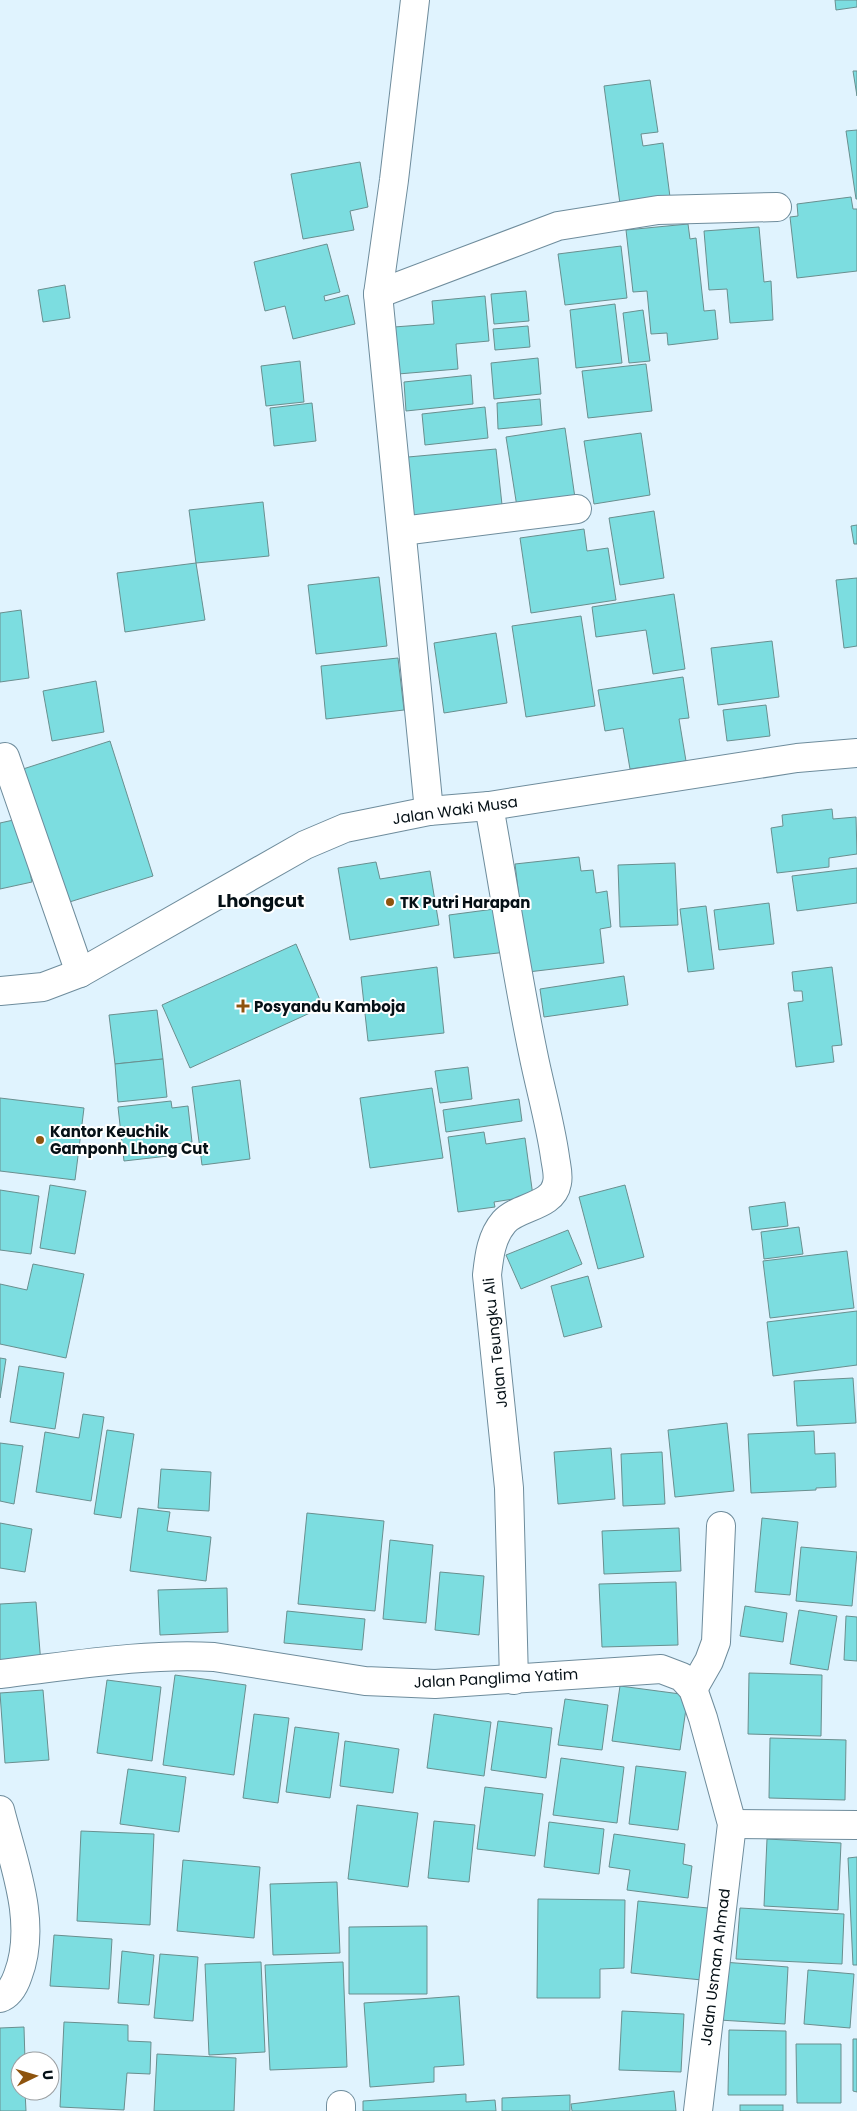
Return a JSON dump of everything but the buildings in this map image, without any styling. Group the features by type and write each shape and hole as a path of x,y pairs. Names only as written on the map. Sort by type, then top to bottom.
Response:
{"street":[{"path":"415,0 394,180 378,294 429,811"},
{"path":"378,294 558,226 658,210 777,207"},
{"path":"402,531 577,509"},
{"name":"Jalan Waki Musa","path":"0,991 43,987 80,973 305,845 345,828 429,811 489,806 797,758 857,753"},
{"path":"5,758 80,973"},
{"name":"Jalan Teungku Ali","path":"489,806 533,1052 553,1144 558,1180 556,1188 547,1198 513,1214 504,1222 494,1238 489,1256 487,1275 510,1488 514,1680"},
{"path":"721,1526 716,1642 709,1661 693,1689 703,1718 732,1824 857,1826"},
{"name":"Jalan Panglima Yatim","path":"0,1674 106,1662 193,1656 214,1657 365,1681 435,1684 660,1669 682,1677 693,1689"},
{"path":"0,1810 22,1894 27,1939 24,1961 16,1980 10,1990 0,1998"},
{"name":"Jalan Usman Ahmad","path":"698,2111 732,1824"}],"place":[{"name":"TK Putri Harapan","path":"390,902"},
{"name":"Posyandu Kamboja","path":"243,1006"},
{"name":"Kantor Keuchik Gamponh Lhong Cut","path":"40,1140"}],"district":[{"name":"Lhongcut","path":"261,900"}]}
